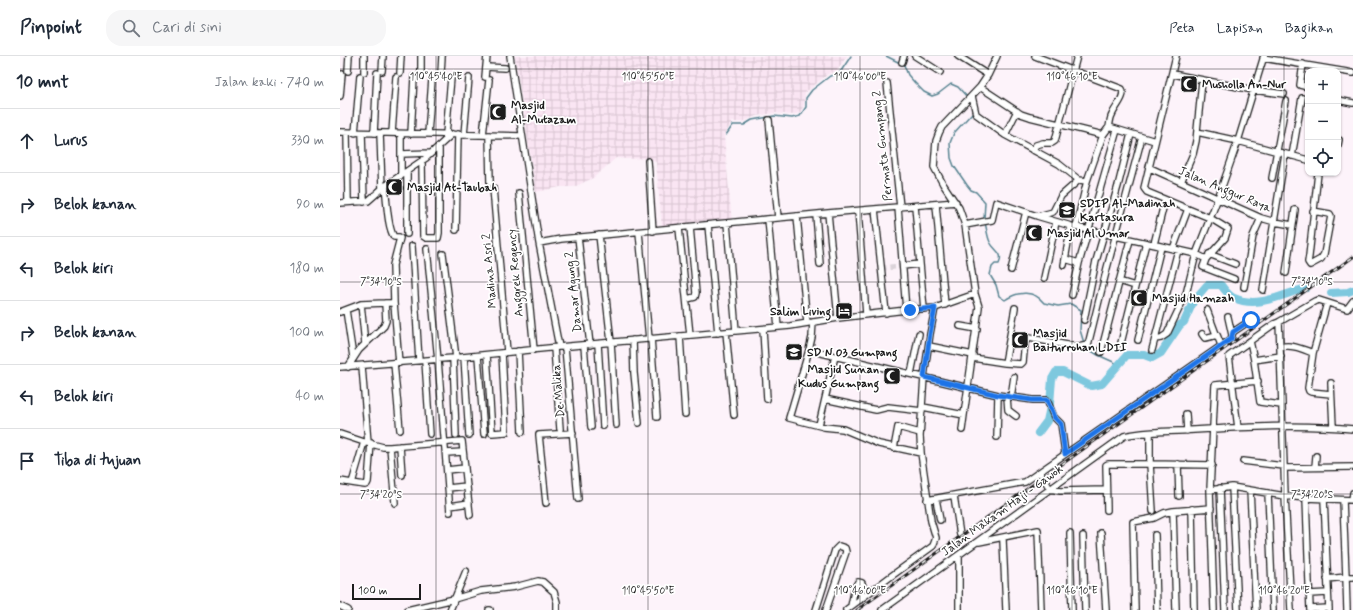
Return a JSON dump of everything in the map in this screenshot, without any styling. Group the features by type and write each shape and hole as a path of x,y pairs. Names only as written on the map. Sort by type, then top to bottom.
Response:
{"street":[{"path":"348,71 349,56"},
{"path":"355,133 364,56"},
{"path":"383,56 380,72 377,133 392,234 394,237 400,238 393,265 400,430"},
{"path":"392,133 401,56"},
{"path":"421,56 421,73"},
{"path":"441,73 442,56"},
{"name":"Madina Asri 2","path":"487,56 486,135 492,185 504,353 506,432 492,433 487,355"},
{"path":"510,56 521,136 556,347 560,429"},
{"path":"915,56 940,72"},
{"path":"958,56 988,76"},
{"path":"962,430 979,307 975,294 965,224 956,202 938,176 934,167 934,160 936,141 939,133 962,104 980,88 988,76 997,56"},
{"path":"1036,56 1123,90 1123,96 1112,115 1109,127 1103,135 1073,226 1064,262 1079,263"},
{"path":"1032,150 1036,144 1054,142 1076,56"},
{"path":"1176,56 1173,74 1145,184 1145,190 1165,200 1210,218 1228,229 1225,238 1207,256 1203,267 1234,280"},
{"path":"1155,339 1161,338 1167,334 1186,294 1196,254 1238,141 1263,57 1322,68"},
{"path":"1303,64 1300,85 1305,86"},
{"path":"486,67 505,68"},
{"path":"1341,71 1353,73"},
{"path":"340,96 342,74"},
{"path":"1173,74 1202,81 1284,94"},
{"path":"411,134 414,77"},
{"path":"451,78 456,230"},
{"path":"464,135 469,78"},
{"path":"428,134 432,79"},
{"path":"1181,182 1193,154 1197,132 1202,81"},
{"name":"Permata Gumpang 2","path":"887,83 899,207 906,310"},
{"path":"980,88 1025,116 1103,135"},
{"path":"971,96 976,114 1005,135 1059,164 1079,180 1087,182"},
{"path":"1292,156 1302,98"},
{"path":"1272,178 1286,101"},
{"path":"1341,101 1353,103"},
{"path":"1005,135 1017,111"},
{"path":"769,120 778,218"},
{"path":"1109,127 1155,141"},
{"path":"1072,295 1088,230 1117,130"},
{"path":"340,132 521,136"},
{"path":"1197,132 1238,141 1305,159"},
{"path":"347,133 348,202"},
{"path":"362,133 364,202"},
{"path":"401,134 401,176"},
{"path":"340,203 368,201 422,161 452,134"},
{"path":"1084,320 1095,265 1131,134"},
{"path":"929,346 973,357 1018,364 1023,363 1026,342 1029,338 1078,347 1087,346 1142,137"},
{"path":"422,161 422,234 424,238 438,238 439,146"},
{"path":"401,154 432,153"},
{"path":"1263,290 1285,154"},
{"path":"648,161 653,230"},
{"name":"Jalan Anggur Raya","path":"1150,168 1262,218 1292,225"},
{"path":"407,172 407,234"},
{"path":"1313,211 1330,214 1331,216 1324,254 1321,259 1310,265 1308,262 1313,211 1318,176"},
{"path":"1036,216 1054,212 1061,196 1079,180"},
{"name":"Anggrek Regency","path":"519,193 534,350"},
{"path":"1154,244 1165,200"},
{"path":"539,243 578,237 956,202"},
{"path":"965,224 984,222 993,219 996,202 1056,222 1130,240 1146,242 1161,247 1207,256 1235,264"},
{"path":"936,205 945,306"},
{"path":"916,206 924,308"},
{"path":"875,209 886,313"},
{"path":"1152,350 1175,250 1188,209"},
{"path":"1286,273 1295,210"},
{"path":"858,211 866,314"},
{"path":"1011,270 1026,212"},
{"path":"828,213 838,318"},
{"path":"816,215 820,264"},
{"path":"797,216 812,337 789,418 843,429 879,444 921,453"},
{"path":"1244,287 1253,236 1262,218"},
{"path":"768,219 778,327"},
{"path":"1044,278 1056,222"},
{"path":"727,223 736,331"},
{"path":"708,225 718,333"},
{"path":"686,299 695,297 696,293 690,227"},
{"path":"679,228 690,335"},
{"path":"639,232 657,417"},
{"path":"599,235 611,342 616,425"},
{"name":"Damar Agung 2","path":"578,237 587,345 591,427"},
{"path":"1101,352 1130,240"},
{"path":"1121,343 1146,242"},
{"path":"412,246 419,361"},
{"path":"1138,340 1161,247"},
{"path":"427,249 450,509 469,503"},
{"path":"444,254 454,358 456,435"},
{"path":"903,266 920,264"},
{"path":"1095,265 1107,268"},
{"path":"1119,281 1135,286"},
{"path":"340,367 438,360 556,347 763,329 866,314 935,308 945,306 975,294"},
{"path":"1089,294 1099,297"},
{"path":"1238,428 1229,356 1274,324 1315,301 1319,300 1347,309 1353,301"},
{"path":"348,367 353,357 384,326 386,321 385,303"},
{"path":"340,312 361,304 394,303"},
{"path":"1327,303 1313,353 1308,388 1309,391 1332,394"},
{"path":"361,304 366,344"},
{"path":"848,608 933,546 936,538 930,521 921,453 920,433 924,377 935,308"},
{"path":"1005,363 1015,308"},
{"path":"346,310 353,357"},
{"path":"1207,310 1221,345"},
{"path":"1228,317 1232,335"},
{"path":"927,500 1022,483 1231,339 1233,332 1251,320"},
{"path":"1279,322 1281,405 1284,437 1285,496 1291,610"},
{"path":"960,326 977,330"},
{"path":"763,329 767,399"},
{"path":"726,332 734,415"},
{"path":"911,374 919,334"},
{"path":"1202,334 1206,338 1216,334"},
{"path":"680,336 685,414"},
{"path":"633,340 634,373 639,423"},
{"path":"1250,341 1258,381 1260,402 1281,405"},
{"path":"598,344 603,426"},
{"path":"1280,347 1293,346 1313,353"},
{"name":"De Malika","path":"565,347 578,499"},
{"path":"809,350 998,395 1032,400 1045,399 1048,401 1054,417 1061,424 1065,454"},
{"path":"518,351 522,432"},
{"path":"478,356 484,434"},
{"path":"819,425 835,356"},
{"path":"1254,360 1281,356"},
{"path":"464,357 470,435"},
{"path":"426,360 430,434"},
{"path":"340,481 365,485 368,482 368,443 362,366"},
{"path":"1014,377 1009,397 1008,410 1016,416"},
{"path":"1214,610 1210,490 1214,385 1258,381"},
{"path":"1331,383 1333,427"},
{"path":"997,437 998,395"},
{"path":"825,398 876,410 888,407 922,409 964,415"},
{"path":"1186,414 1187,431"},
{"path":"894,448 898,427 920,433"},
{"name":"Jalan Makam Haji - Gawok","path":"882,610 1124,436 1238,428 1333,427 1353,429"},
{"path":"546,503 539,435 573,433"},
{"path":"1150,433 1153,511"},
{"path":"340,434 382,447 462,442 470,515"},
{"path":"352,483 368,443"},
{"path":"400,446 402,475"},
{"path":"390,447 395,503"},
{"path":"446,453 463,452"},
{"path":"1315,467 1316,456"},
{"path":"1243,461 1284,467 1353,467"},
{"path":"1107,510 1106,464 1212,465"},
{"path":"1178,464 1178,496"},
{"path":"447,470 465,468"},
{"path":"1040,472 1050,489 1060,491 1106,490"},
{"path":"448,488 467,486"},
{"path":"1210,490 1232,487 1285,496 1343,500 1352,500 1353,493"},
{"path":"1232,487 1238,610"},
{"path":"1220,488 1225,610"},
{"path":"1250,490 1256,610"},
{"path":"1268,493 1273,610"},
{"path":"954,496 960,535"},
{"path":"1306,498 1310,609 1329,609 1324,499"},
{"path":"936,499 940,520"},
{"path":"1343,500 1347,610"},
{"path":"1135,610 1133,522 1154,518 1164,513 1173,511 1211,508"},
{"path":"1192,509 1194,610"},
{"path":"1173,511 1176,610"},
{"path":"977,542 1038,530 1041,610"},
{"path":"1070,533 1072,610"},
{"path":"1101,533 1106,610"},
{"path":"1155,535 1157,610"},
{"path":"1083,536 1085,610"},
{"path":"1003,540 1006,610"},
{"path":"816,610 835,550 839,546 845,548 846,552 826,610"},
{"path":"959,555 959,610"},
{"path":"450,610 466,571"},
{"path":"1327,579 1353,577"},
{"path":"407,610 480,591 515,587 540,581 544,582 554,592 557,602 557,610"},
{"path":"848,608 854,587 858,582 863,586 860,600"},
{"path":"1309,594 1328,593"},
{"path":"340,606 348,610"}],"shaded area":[{"path":"515,56 847,56 837,71 828,74 805,93 804,105 800,113 791,115 775,113 756,116 743,122 732,122 724,136 732,223 662,229 656,162 648,158 616,158 593,178 574,187 560,187 536,192"}],"waterway":[{"path":"726,135 733,125 744,125 752,120 774,116 792,118 800,116 806,107 806,98 812,90 830,76 839,74 851,56"},
{"path":"886,56 904,65 908,75 924,92 932,96 938,94 951,84 958,87 968,98"},
{"path":"973,112 954,133 950,143 951,158 954,166 967,185 985,202 984,219"},
{"path":"985,223 990,242 1000,254 999,264 995,264 992,267 990,275 996,285 999,296 1005,300 1015,295 1026,293 1036,296 1044,303 1058,306 1071,304 1081,310 1080,330 1084,343"},
{"path":"1050,404 1052,379 1056,372 1063,372 1091,386 1102,384 1127,355 1144,355 1152,358 1161,353 1180,325 1184,322 1194,300 1207,285 1221,285 1228,294 1234,298 1252,302 1270,299 1306,288"},
{"path":"1331,293 1348,292 1353,290"},
{"path":"1087,348 1118,364"},
{"path":"1038,433 1047,421 1050,407"}],"tunnel":[{"path":"881,268 903,266"}],"railway":[{"path":"857,610 1353,257"}],"place":[{"name":"Musholla An-Nur","path":"1189,84"},
{"name":"Masjid Al-Mutazam","path":"498,112"},
{"name":"Masjid At-Taubah","path":"394,187"},
{"name":"SDIP Al-Madinah Kartasura","path":"1067,210"},
{"name":"Masjid Al Umar","path":"1034,233"},
{"name":"Masjid Hamzah","path":"1139,298"},
{"name":"Salim Living","path":"844,311"},
{"name":"Masjid Baiturrohan LDII","path":"1020,340"},
{"name":"SD N 03 Gumpang","path":"794,352"},
{"name":"Masjid Sunan Kudus Gumpang","path":"892,376"}],"route":[{"path":"910,310 935,308 924,377 998,395 1032,400 1047,400 1051,412 1056,420 1061,424 1065,454 1231,339 1233,332 1251,320"}]}
